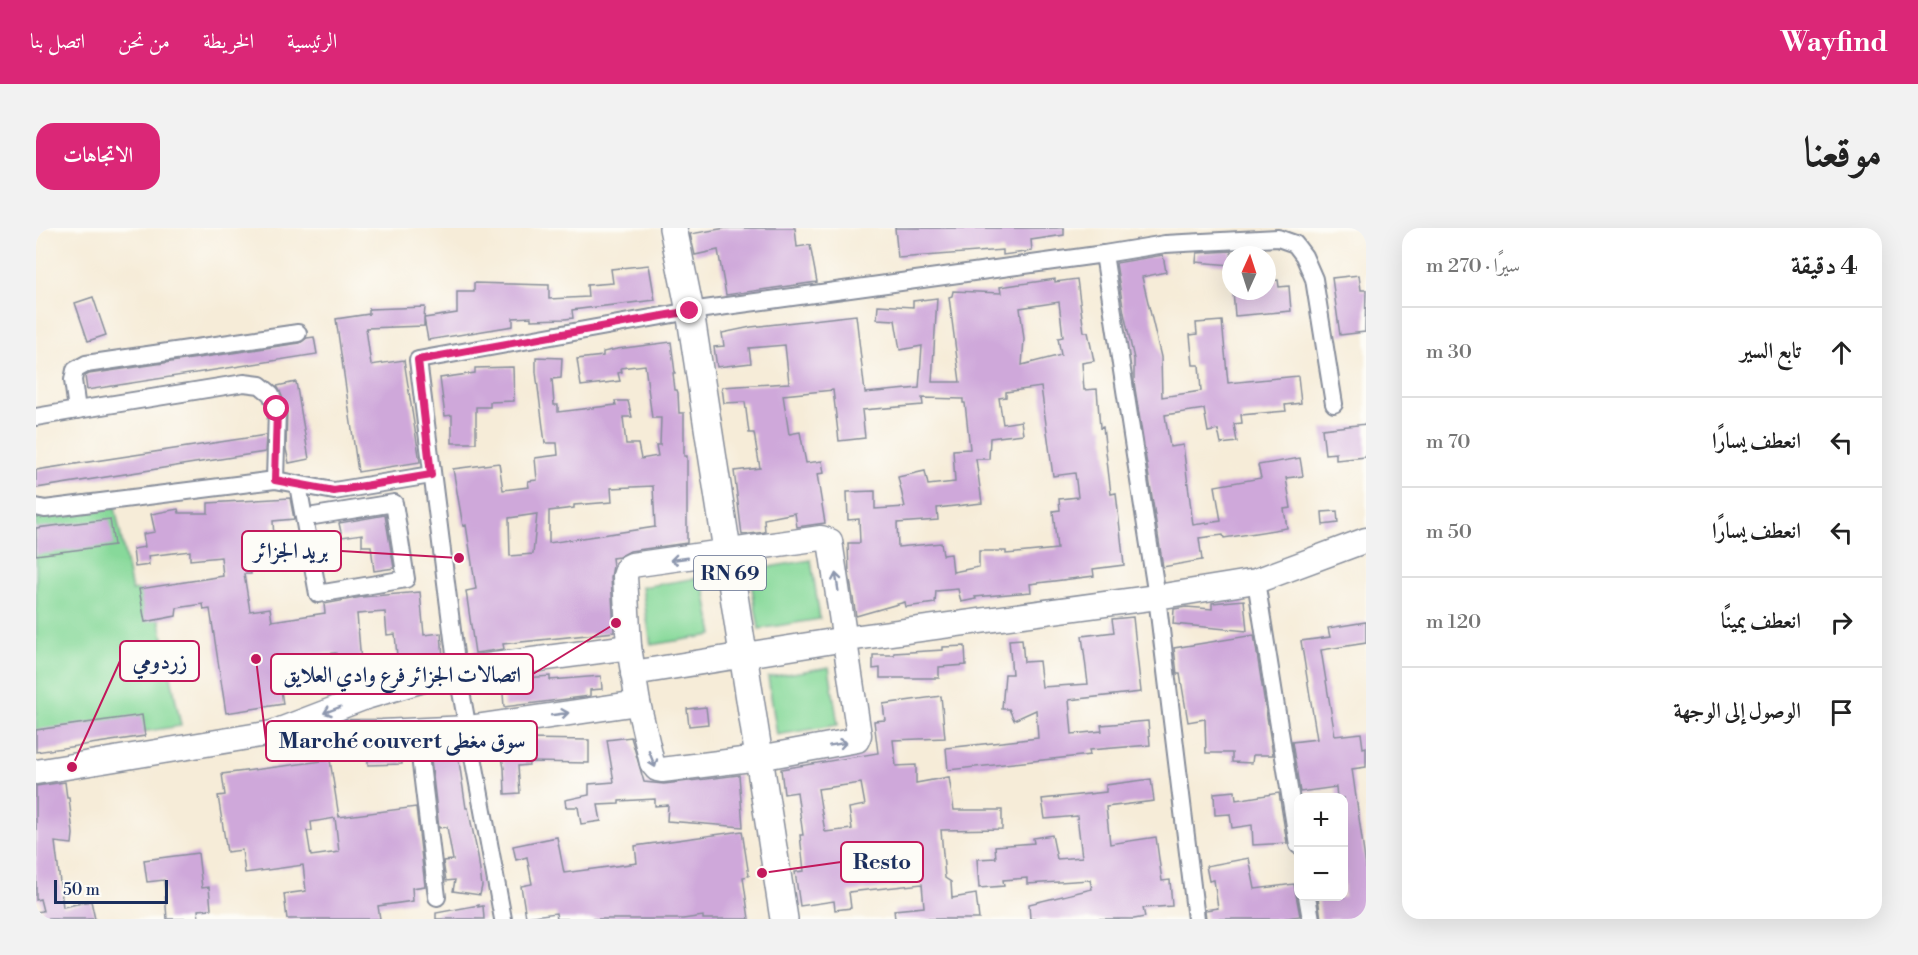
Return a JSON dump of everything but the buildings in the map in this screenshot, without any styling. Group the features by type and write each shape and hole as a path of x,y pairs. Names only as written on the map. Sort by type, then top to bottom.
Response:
{"main road":[{"name":"RN 69","path":"673,228 690,311 784,919"},
{"path":"826,538 831,545 846,639 858,739 759,758 666,770 657,769 652,763 638,703 629,647 624,576 628,567 632,565 826,538"},
{"path":"633,673 846,639 1157,597 1256,581 1366,540"},
{"path":"272,733 366,697 457,670 629,647"},
{"path":"36,772 272,733 468,728 638,703"}],"street":[{"path":"502,919 457,670 418,360 690,311 1104,254 1163,236 1254,234 1278,238 1295,244 1304,256 1314,279 1334,404"},
{"path":"1104,254 1157,597 1196,919"},
{"path":"77,410 73,380 75,370 86,364 298,333"},
{"path":"36,417 244,383 260,386 271,394 277,409 275,480"},
{"path":"36,507 45,509 275,480 334,491 431,475"},
{"path":"298,485 318,594 406,579 394,503 314,516"},
{"path":"1256,581 1294,814"},
{"path":"417,731 437,897"},
{"path":"1308,901 1311,919"}],"green space":[{"path":"115,507 132,591 153,588 181,726 36,748 36,518"},
{"path":"811,560 820,619 759,629 749,570"},
{"path":"703,577 713,635 651,645 642,587"},
{"path":"829,667 838,725 777,735 768,677"}],"place":[{"name":"بريد الجزائر","path":"459,558"},
{"name":"اتصالات الجزائر فرع وادي العلايق","path":"616,623"},
{"name":"Marché couvert سوق مغطى","path":"256,659"},
{"name":"زردومي","path":"72,767"},
{"name":"Resto","path":"762,873"}],"route":[{"path":"277,409 275,480 334,491 431,475 418,360 690,311"}]}
